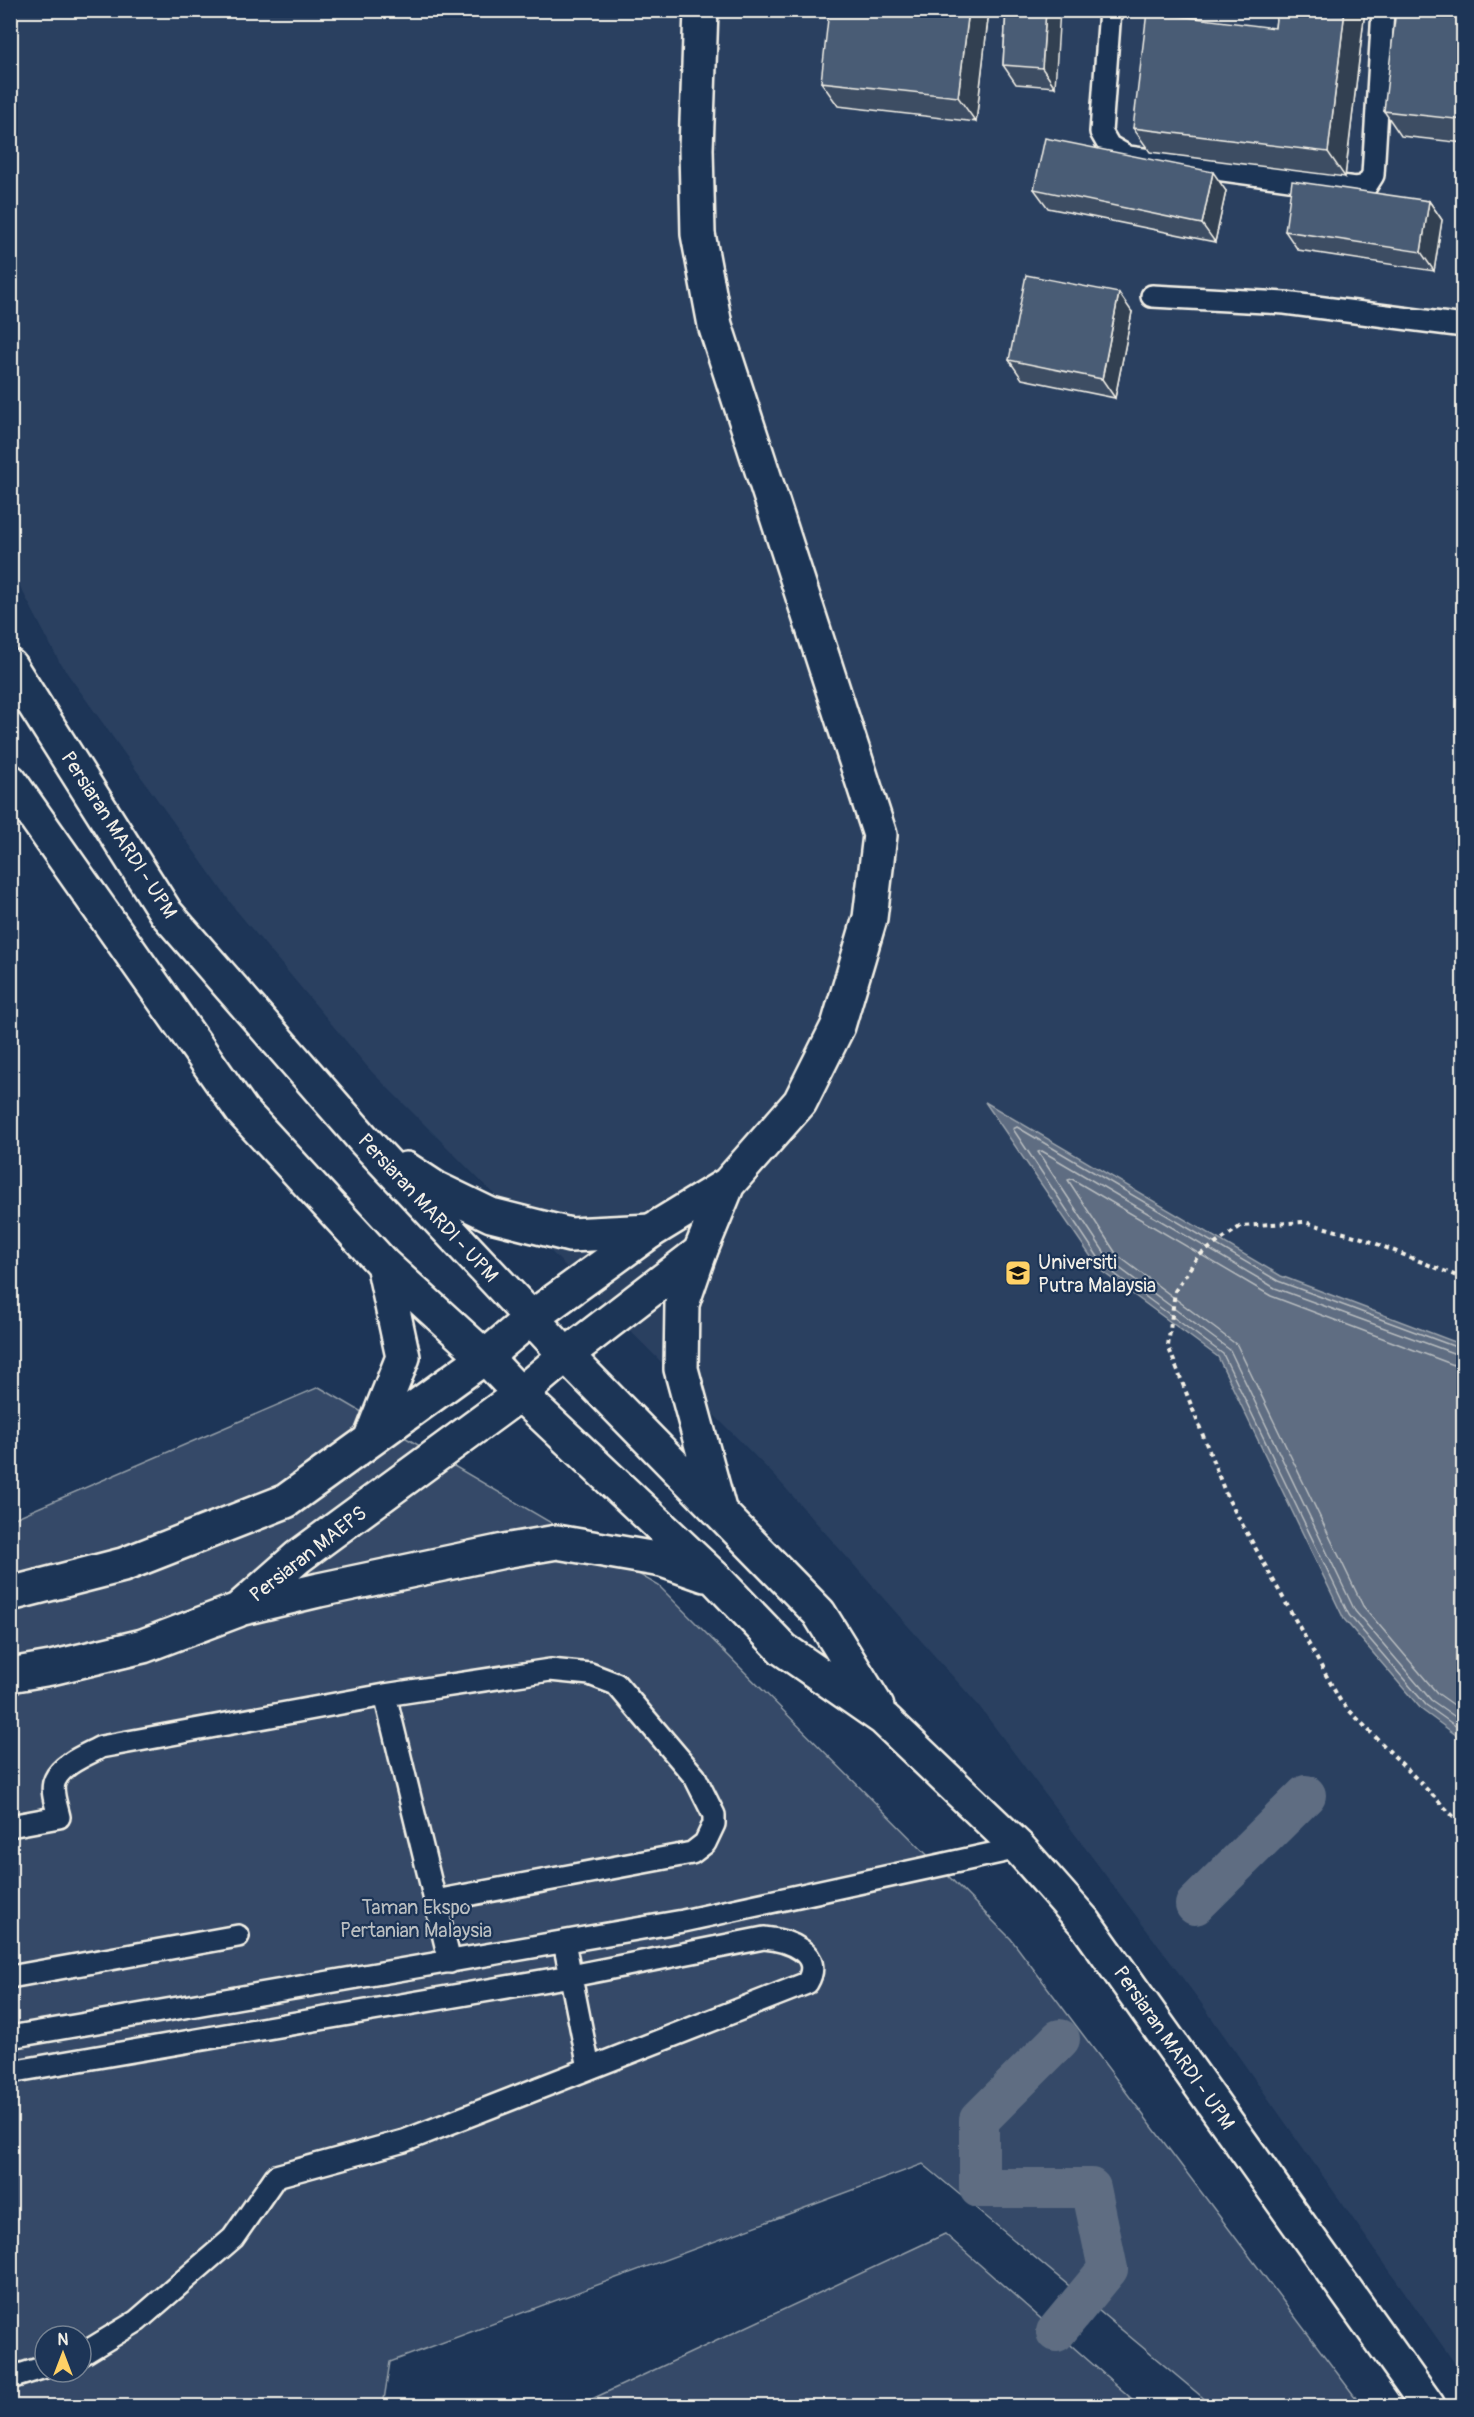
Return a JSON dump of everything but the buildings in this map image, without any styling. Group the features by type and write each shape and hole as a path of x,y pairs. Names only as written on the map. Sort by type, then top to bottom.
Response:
{"street":[{"path":"10,1594 123,1565 286,1501 485,1357 531,1318 651,1231 728,1184 800,1102 837,1026 870,918 880,835 715,325 698,234 696,148 701,10"},
{"name":"Persiaran MARDI - UPM","path":"10,666 166,913 365,1141 566,1355 819,1613 884,1719"},
{"name":"Persiaran MARDI - UPM","path":"10,781 242,1111 383,1264 485,1357 520,1394 715,1578 783,1649 884,1719 1019,1848 1085,1923 1428,2406"},
{"path":"365,1141 435,1188 491,1215 570,1235 651,1231"},
{"path":"720,1512 681,1369 682,1304 700,1252 728,1184"},
{"name":"Persiaran MAEPS","path":"10,1675 51,1668 143,1646 238,1610 298,1557 520,1394 566,1355 700,1252"},
{"path":"370,1440 403,1357 383,1264"},
{"path":"238,1610 364,1580 558,1542 662,1560 715,1578"}],"lane":[{"path":"1110,10 1101,132 1108,146 1128,157 1354,188 1366,186 1373,175 1383,10"},
{"path":"1152,296 1285,303 1464,326"},
{"path":"10,1826 59,1817 53,1790 55,1780 67,1766 101,1747 385,1695 550,1670 590,1674 616,1684 695,1777 714,1815 714,1824 705,1843 692,1853 435,1901"},
{"path":"385,1695 450,1962"},
{"path":"10,2037 683,1921 1019,1848"},
{"path":"10,1977 238,1936"},
{"path":"10,2072 571,1976 764,1938 783,1940 800,1947 811,1964 811,1976 807,1983 404,2140 276,2176 233,2238 137,2321 93,2348"},
{"path":"564,1942 589,2068"},
{"path":"10,2378 33,2371"}],"path":[{"path":"1464,1279 1362,1238 1304,1222 1241,1226 1198,1256 1175,1291 1168,1346 1227,1497 1341,1702 1455,1818 1464,1822"}],"shaded area":[{"name":"Universiti Putra Malaysia","path":"10,11 1463,11 1463,2375 1199,2000 979,1706 774,1475 371,1071 236,910 60,663 11,569"}],"green space":[{"name":"Taman Ekspo Pertanian Malaysia","path":"319,1387 659,1586 1011,1939 1362,2406 1213,2406 923,2164 390,2362 383,2406 11,2406 10,1520"},
{"path":"945,2234 1140,2406 577,2406"}],"water":[{"path":"985,1102 1281,1276 1463,1345 1463,1740 1422,1710 1344,1619 1218,1357 1100,1270"}],"waterway":[{"path":"1195,1905 1306,1795"},
{"path":"1056,2332 1108,2269 1091,2188 979,2188 979,2120 1060,2039"}],"place":[{"name":"Universiti Putra Malaysia","path":"1018,1273"}]}
